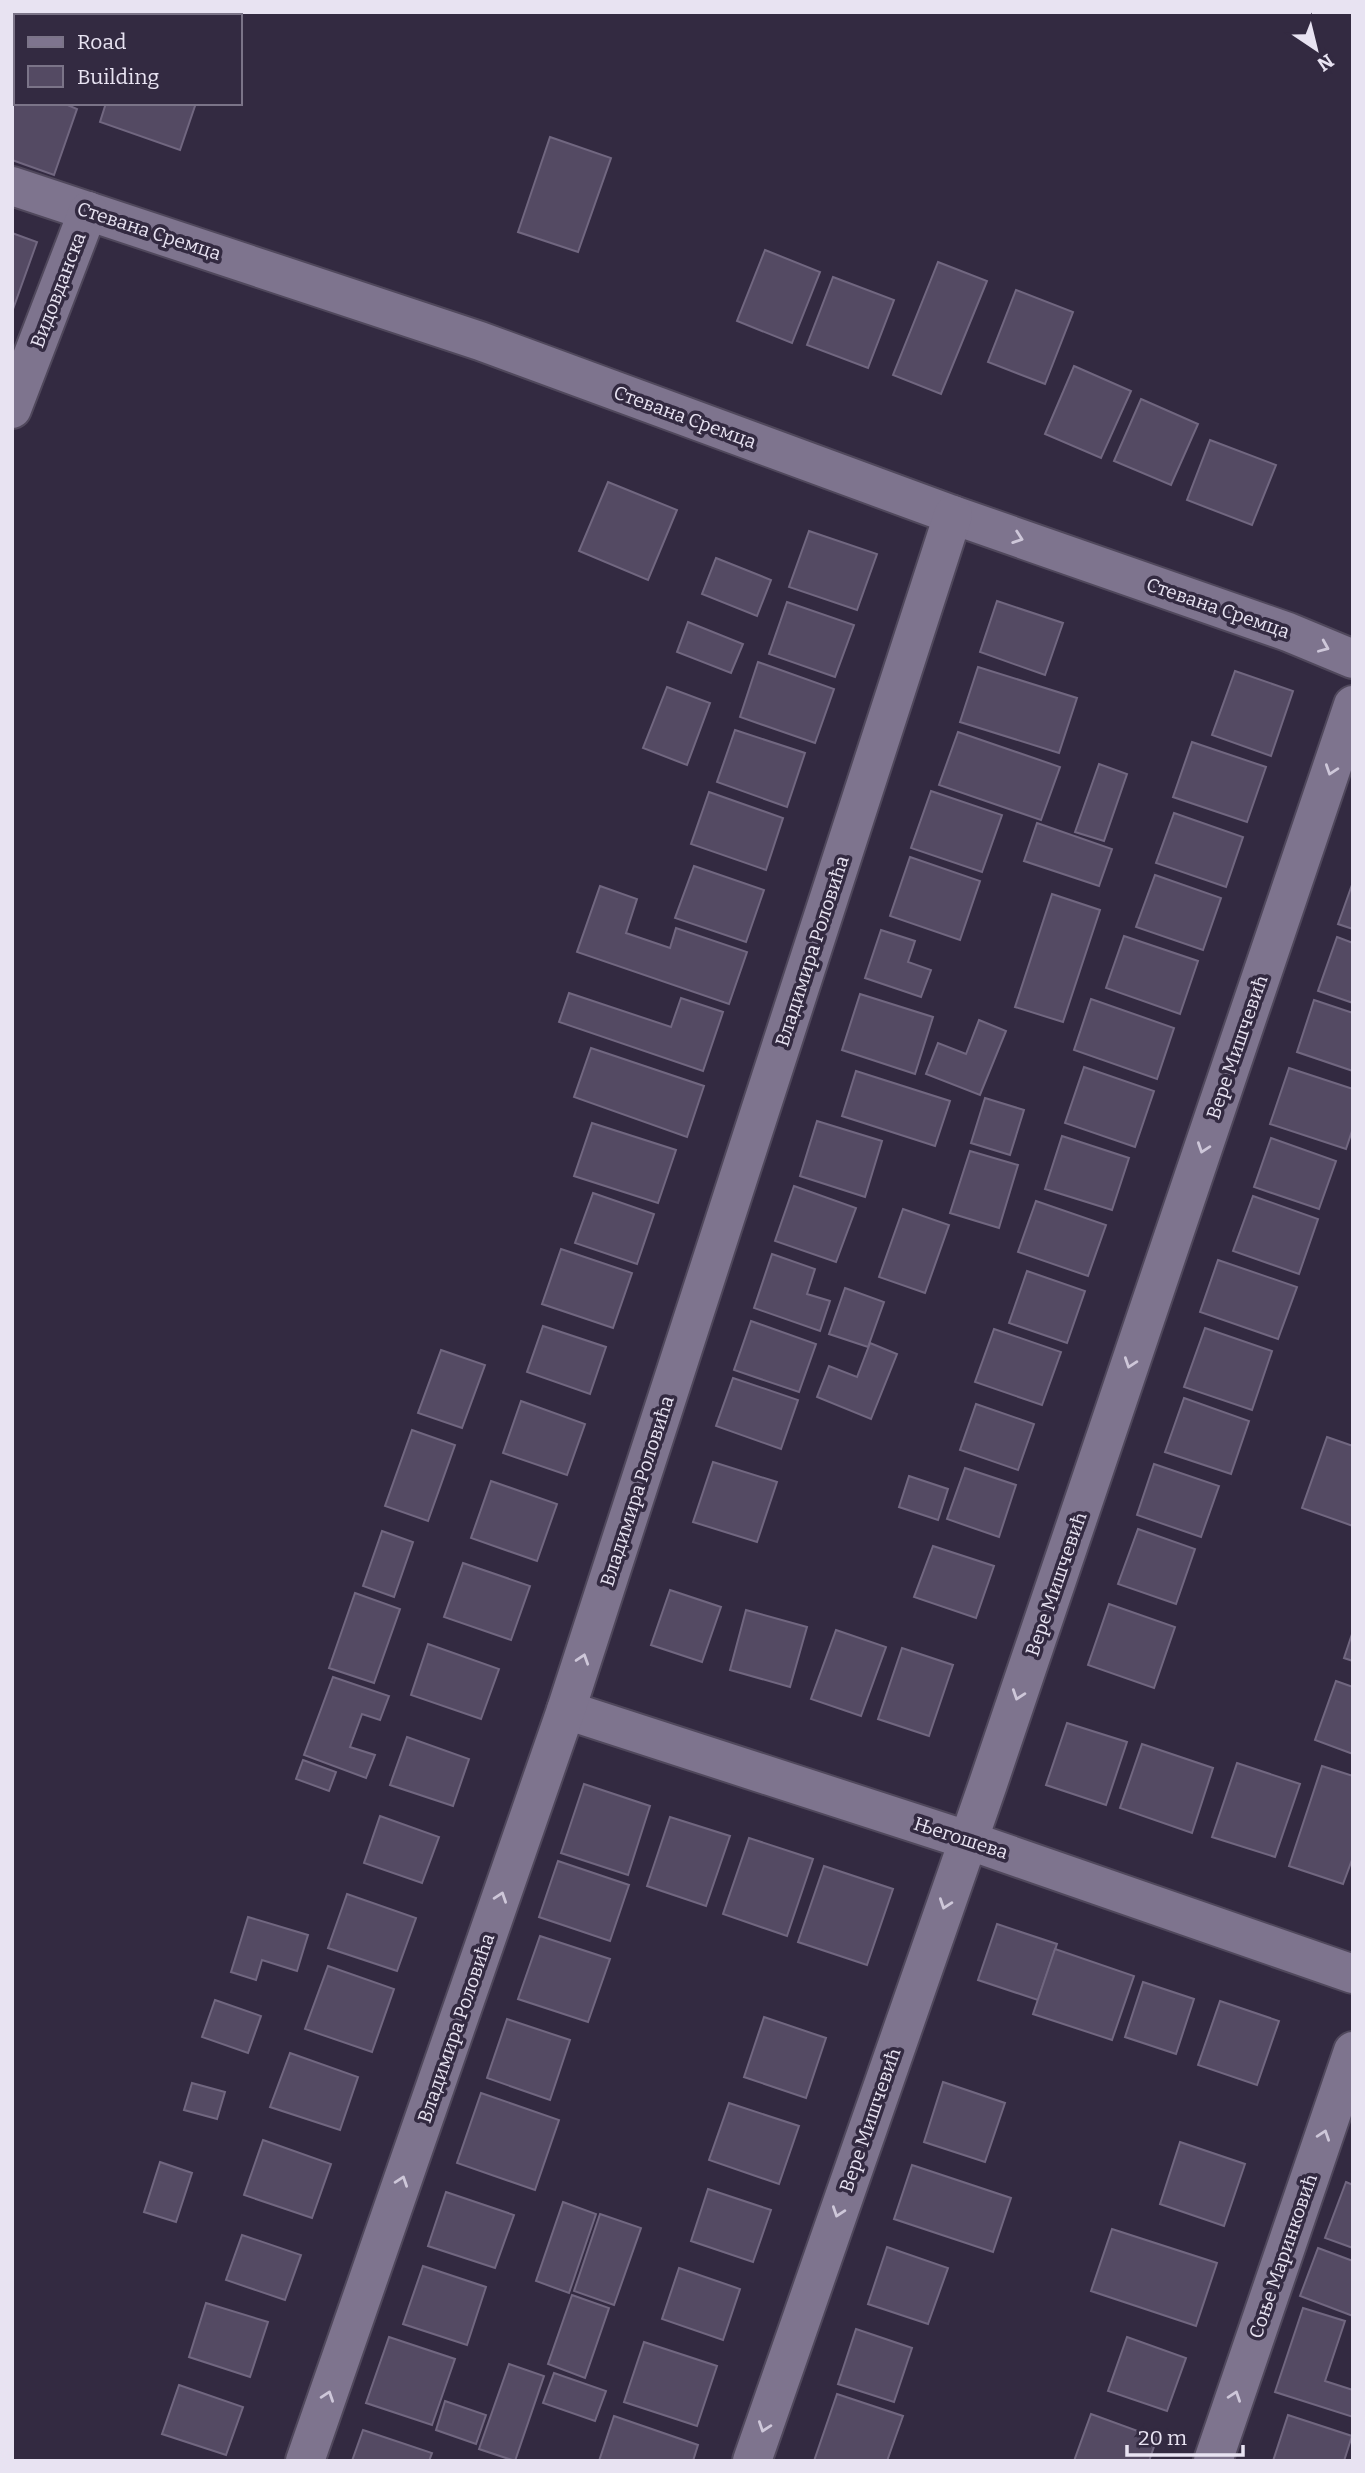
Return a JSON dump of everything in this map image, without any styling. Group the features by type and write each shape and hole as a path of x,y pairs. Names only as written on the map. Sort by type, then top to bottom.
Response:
{"street":[{"name":"Стевана Сремца","path":"12,186 480,341 953,515 1288,632 1353,659"},
{"name":"Видовданска","path":"12,409 88,211"},
{"name":"Владимира Роловића","path":"305,2461 566,1710 953,515"},
{"name":"Вере Мишчевић","path":"752,2461 988,1784 1353,705"},
{"name":"Његошева","path":"566,1710 967,1840 1353,1974"},
{"name":"Соње Маринковић","path":"1213,2461 1353,2051"}],"building":[{"path":"12,85 14,105 68,105 77,109 54,175 12,160"},
{"path":"105,105 195,105 180,150 100,122"},
{"path":"550,137 611,158 578,252 518,232"},
{"path":"12,233 37,242 12,312"},
{"path":"765,250 820,272 792,343 737,321"},
{"path":"938,262 987,281 941,394 893,375"},
{"path":"833,277 894,300 868,368 807,345"},
{"path":"1016,290 1073,312 1045,384 988,362"},
{"path":"1074,366 1131,391 1101,458 1045,434"},
{"path":"1141,399 1198,424 1171,485 1114,461"},
{"path":"1210,440 1276,465 1252,525 1187,500"},
{"path":"608,482 677,510 648,580 579,551"},
{"path":"809,531 877,554 857,610 789,587"},
{"path":"716,558 771,580 757,616 702,594"},
{"path":"997,601 1063,623 1045,675 980,652"},
{"path":"787,602 854,625 835,677 769,654"},
{"path":"688,622 743,644 731,673 677,652"},
{"path":"758,662 834,689 815,743 740,717"},
{"path":"978,667 1077,698 1059,753 960,722"},
{"path":"1235,671 1293,691 1271,756 1212,735"},
{"path":"667,687 710,703 687,765 643,748"},
{"path":"735,730 805,753 787,807 717,782"},
{"path":"958,732 1060,767 1041,820 939,785"},
{"path":"1192,742 1266,767 1247,822 1173,797"},
{"path":"1099,764 1127,774 1104,841 1075,832"},
{"path":"931,791 1002,815 982,872 911,848"},
{"path":"709,792 783,818 766,870 691,844"},
{"path":"1174,813 1243,837 1226,887 1156,863"},
{"path":"1037,823 1112,849 1099,886 1024,861"},
{"path":"910,857 980,881 960,940 890,916"},
{"path":"694,866 764,890 746,942 675,918"},
{"path":"1155,875 1221,898 1203,950 1136,927"},
{"path":"1353,882 1353,929 1338,924"},
{"path":"600,886 637,899 626,933 670,948 676,928 747,952 729,1004 577,952"},
{"path":"1052,894 1100,910 1063,1022 1015,1007"},
{"path":"881,930 915,941 908,962 931,970 921,997 865,978"},
{"path":"1124,936 1198,961 1180,1014 1106,988"},
{"path":"1337,937 1353,943 1353,1003 1318,991"},
{"path":"569,993 671,1027 681,998 723,1012 703,1071 559,1022"},
{"path":"860,994 933,1017 915,1074 842,1050"},
{"path":"1091,999 1174,1028 1157,1079 1074,1050"},
{"path":"1314,1000 1353,1013 1353,1071 1297,1052"},
{"path":"979,1020 1006,1031 980,1095 926,1074 938,1043 966,1054"},
{"path":"591,1048 704,1086 687,1137 574,1097"},
{"path":"1084,1067 1154,1091 1135,1147 1065,1123"},
{"path":"1289,1068 1353,1089 1353,1128 1346,1149 1270,1124"},
{"path":"856,1071 950,1101 935,1146 842,1116"},
{"path":"985,1098 1024,1110 1010,1155 971,1143"},
{"path":"817,1121 882,1141 865,1197 800,1176"},
{"path":"592,1123 676,1150 658,1203 574,1176"},
{"path":"1062,1136 1129,1158 1112,1210 1045,1189"},
{"path":"1271,1138 1336,1161 1319,1209 1254,1187"},
{"path":"970,1151 1018,1165 999,1228 950,1213"},
{"path":"794,1186 856,1208 836,1262 775,1241"},
{"path":"593,1193 654,1214 637,1264 575,1243"},
{"path":"1253,1196 1318,1219 1299,1274 1233,1251"},
{"path":"1036,1201 1106,1225 1088,1276 1018,1252"},
{"path":"903,1209 949,1225 925,1293 879,1277"},
{"path":"561,1249 632,1273 613,1328 542,1304"},
{"path":"772,1254 815,1269 807,1294 830,1301 820,1331 754,1308"},
{"path":"1218,1260 1297,1287 1278,1339 1200,1312"},
{"path":"1027,1271 1085,1291 1067,1343 1009,1323"},
{"path":"845,1288 884,1302 868,1347 829,1334"},
{"path":"751,1321 816,1344 799,1392 734,1370"},
{"path":"543,1326 606,1347 590,1394 527,1372"},
{"path":"1205,1328 1272,1351 1252,1410 1184,1387"},
{"path":"994,1329 1061,1352 1042,1405 975,1382"},
{"path":"870,1343 897,1354 871,1419 817,1397 829,1366 857,1377"},
{"path":"441,1350 485,1365 462,1428 418,1413"},
{"path":"733,1378 798,1400 781,1449 716,1426"},
{"path":"1184,1398 1249,1421 1231,1474 1165,1452"},
{"path":"521,1401 585,1424 567,1475 503,1453"},
{"path":"976,1404 1034,1424 1018,1470 960,1450"},
{"path":"412,1430 455,1445 428,1521 385,1506"},
{"path":"1327,1437 1353,1446 1353,1526 1302,1508"},
{"path":"713,1462 777,1482 757,1542 693,1522"},
{"path":"1154,1464 1219,1486 1201,1537 1137,1515"},
{"path":"965,1468 1016,1485 999,1537 947,1519"},
{"path":"909,1476 948,1489 938,1520 899,1507"},
{"path":"491,1481 557,1504 537,1561 471,1538"},
{"path":"1138,1529 1195,1549 1176,1604 1118,1584"},
{"path":"382,1531 413,1542 394,1597 363,1586"},
{"path":"933,1546 994,1566 976,1618 914,1597"},
{"path":"463,1563 530,1586 511,1640 444,1617"},
{"path":"670,1590 721,1607 702,1662 651,1645"},
{"path":"355,1593 400,1609 374,1683 329,1668"},
{"path":"1109,1604 1175,1627 1154,1688 1088,1665"},
{"path":"746,1610 807,1627 790,1687 730,1670"},
{"path":"836,1630 886,1647 861,1716 811,1699"},
{"path":"1353,1631 1353,1661 1344,1658"},
{"path":"428,1644 499,1669 481,1719 411,1695"},
{"path":"902,1648 953,1665 929,1736 878,1719"},
{"path":"333,1677 389,1696 380,1720 362,1714 350,1747 375,1755 366,1778 304,1755"},
{"path":"1336,1681 1353,1687 1353,1754 1315,1740"},
{"path":"1067,1723 1127,1742 1106,1805 1046,1785"},
{"path":"407,1737 469,1759 453,1806 390,1785"},
{"path":"1142,1744 1213,1768 1192,1833 1120,1808"},
{"path":"303,1760 336,1772 329,1791 296,1779"},
{"path":"1237,1763 1300,1784 1275,1857 1212,1837"},
{"path":"1322,1766 1353,1776 1353,1857 1343,1884 1289,1866"},
{"path":"584,1784 650,1806 628,1875 561,1853"},
{"path":"380,1816 439,1837 422,1883 364,1863"},
{"path":"670,1817 730,1836 706,1906 647,1886"},
{"path":"749,1838 813,1859 787,1936 723,1914"},
{"path":"558,1861 629,1885 610,1941 539,1917"},
{"path":"824,1866 893,1889 867,1965 798,1942"},
{"path":"347,1894 416,1918 397,1971 328,1948"},
{"path":"248,1917 308,1935 297,1971 262,1960 256,1980 231,1972"},
{"path":"997,1924 1057,1944 1038,2000 978,1980"},
{"path":"540,1936 610,1959 588,2022 518,1999"},
{"path":"1055,1949 1134,1976 1112,2040 1033,2014"},
{"path":"328,1966 394,1989 372,2052 305,2029"},
{"path":"1143,1982 1194,1999 1176,2054 1125,2037"},
{"path":"215,2000 261,2016 248,2053 202,2037"},
{"path":"1220,2001 1279,2021 1257,2085 1198,2065"},
{"path":"764,2017 826,2038 806,2098 744,2077"},
{"path":"507,2019 570,2040 550,2100 487,2078"},
{"path":"290,2053 358,2077 340,2130 270,2107"},
{"path":"943,2082 1005,2103 985,2162 924,2142"},
{"path":"192,2083 225,2092 217,2119 184,2110"},
{"path":"481,2093 559,2120 535,2190 457,2163"},
{"path":"729,2103 799,2126 779,2184 709,2160"},
{"path":"263,2140 331,2164 312,2218 244,2195"},
{"path":"1180,2142 1245,2164 1224,2226 1160,2204"},
{"path":"160,2162 192,2173 176,2222 144,2212"},
{"path":"912,2165 1011,2198 993,2252 894,2219"},
{"path":"1346,2182 1353,2185 1353,2248 1325,2238"},
{"path":"708,2189 771,2210 753,2262 691,2241"},
{"path":"446,2192 514,2215 495,2268 428,2246"},
{"path":"563,2202 596,2214 569,2293 536,2281"},
{"path":"600,2214 641,2228 614,2305 574,2291"},
{"path":"1112,2229 1217,2263 1196,2326 1091,2291"},
{"path":"242,2235 301,2255 285,2300 226,2280"},
{"path":"887,2247 948,2268 928,2324 868,2304"},
{"path":"1318,2248 1353,2261 1353,2316 1300,2296"},
{"path":"423,2266 486,2287 467,2345 403,2324"},
{"path":"679,2268 740,2289 723,2340 662,2319"},
{"path":"572,2295 609,2308 585,2378 548,2364"},
{"path":"206,2303 268,2322 250,2377 189,2357"},
{"path":"1303,2308 1345,2321 1325,2381 1353,2390 1353,2417 1275,2392"},
{"path":"856,2329 912,2348 894,2402 838,2384"},
{"path":"389,2337 455,2359 432,2425 366,2403"},
{"path":"1127,2337 1186,2358 1167,2411 1108,2391"},
{"path":"644,2342 717,2366 697,2426 624,2402"},
{"path":"509,2364 544,2376 515,2461 479,2449"},
{"path":"554,2373 606,2391 595,2421 543,2403"},
{"path":"179,2385 243,2407 226,2455 162,2434"},
{"path":"837,2394 903,2416 887,2461 814,2461"},
{"path":"445,2401 486,2415 476,2444 436,2430"},
{"path":"1091,2414 1157,2438 1149,2461 1074,2461"},
{"path":"1288,2415 1352,2436 1344,2461 1273,2461"},
{"path":"614,2416 698,2445 693,2461 599,2461"},
{"path":"363,2430 432,2453 429,2461 352,2461"}]}
